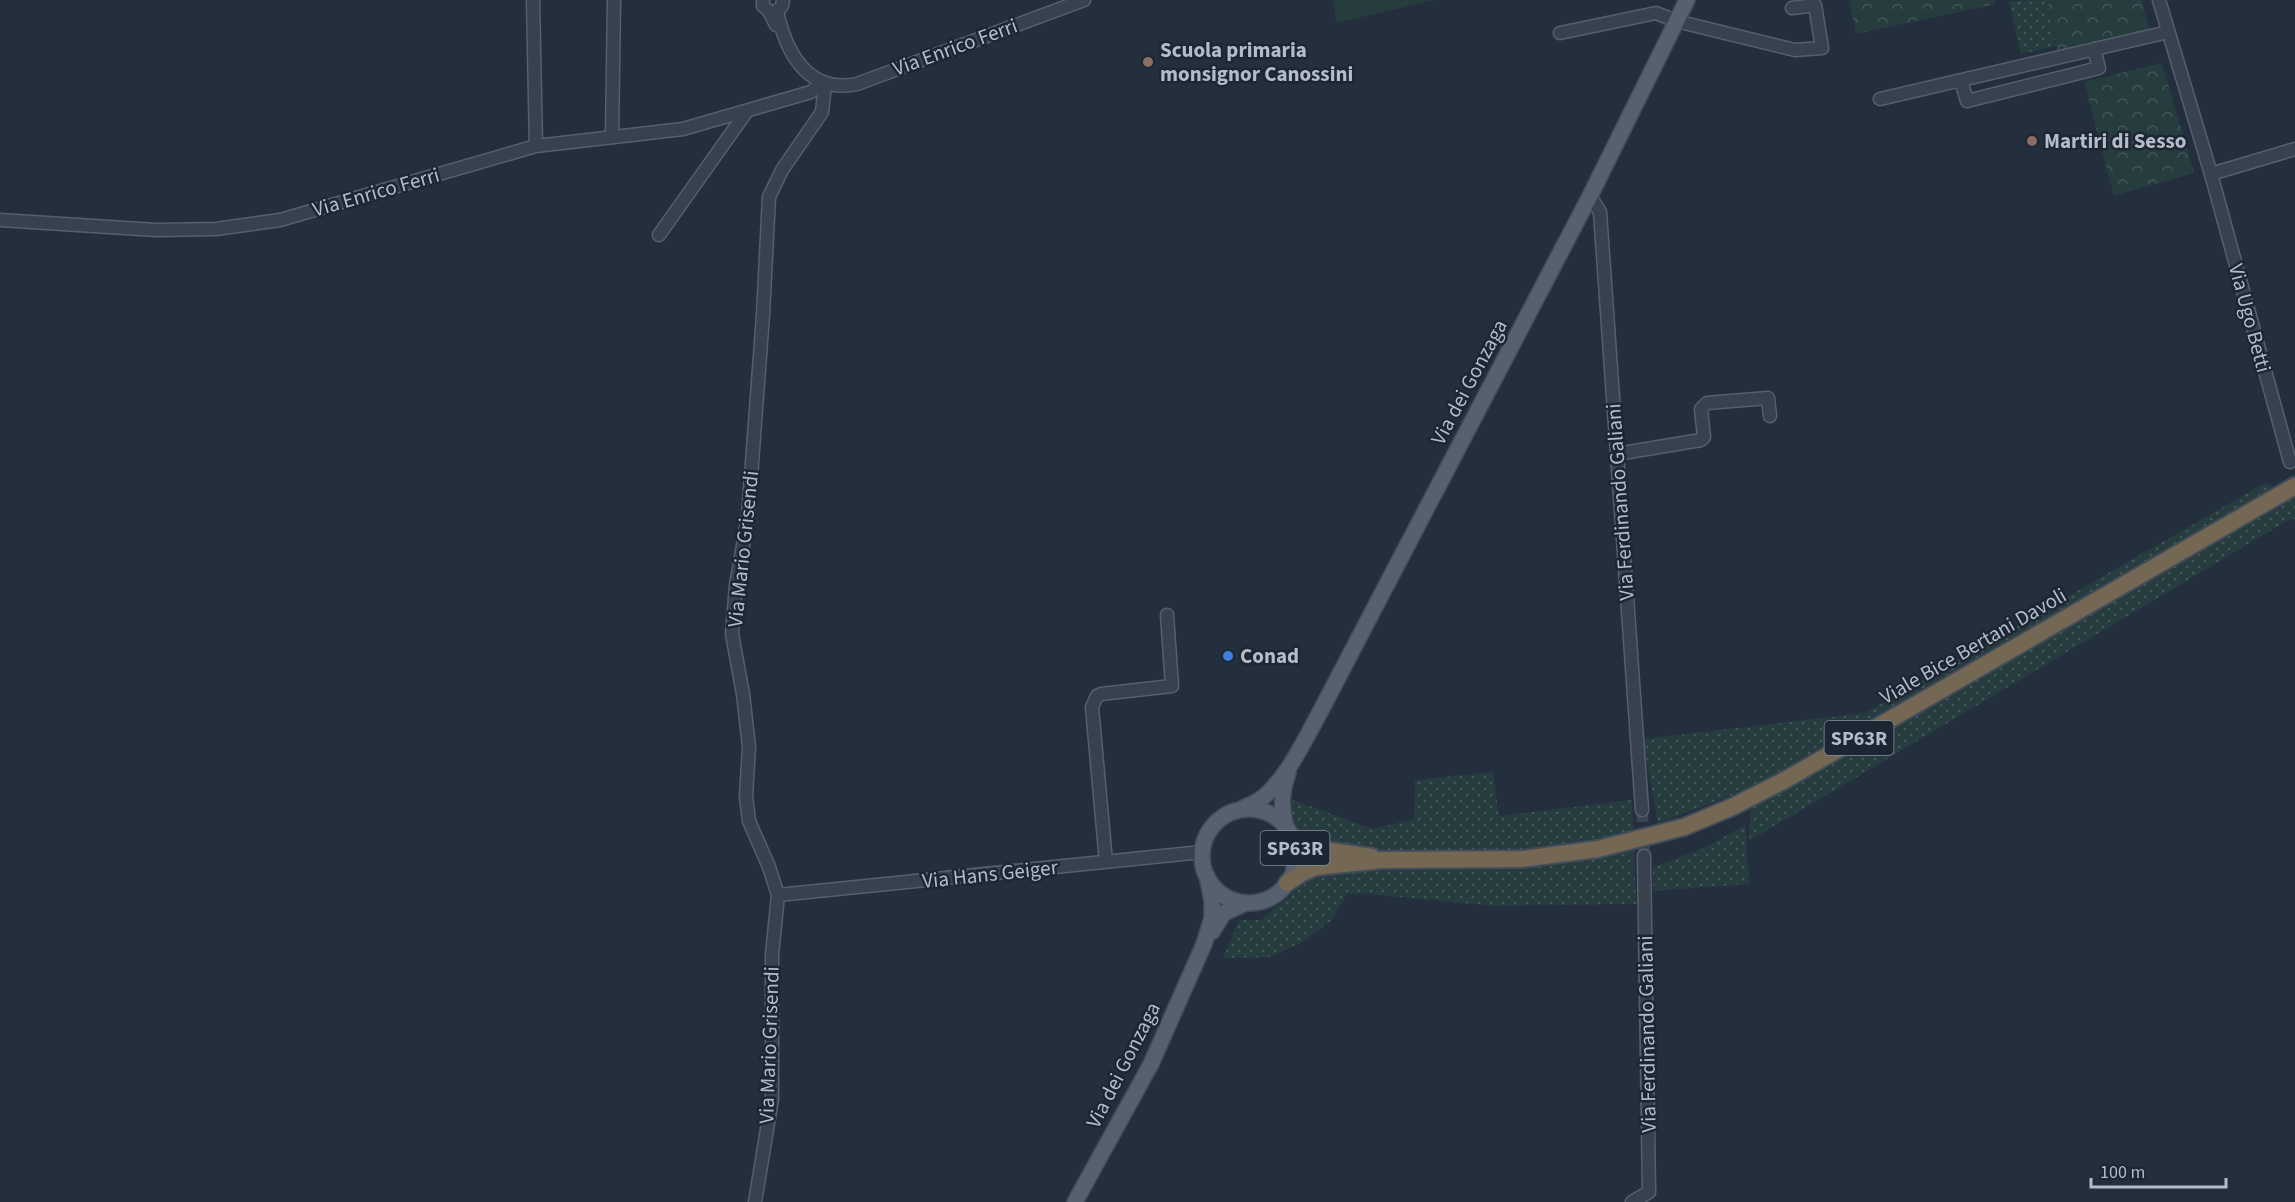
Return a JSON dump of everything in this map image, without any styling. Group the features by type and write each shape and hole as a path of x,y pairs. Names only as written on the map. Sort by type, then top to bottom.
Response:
{"highway":[{"name":"Viale Bice Bertani Davoli","path":"1382,860 1502,860 1544,857 1620,845 1700,820 1785,780 2295,486"},
{"name":"SP63R","path":"1289,834 1318,849 1355,853 1382,860"},
{"name":"SP63R","path":"1287,883 1316,867 1382,860"}],"main road":[{"name":"Via dei Gonzaga","path":"1240,810 1261,798 1274,786 1293,759 1319,714 1590,196 1687,0"},
{"name":"Via dei Gonzaga","path":"1289,834 1281,805 1282,789 1293,759"},
{"name":"SP63R","path":"1240,810 1265,812 1276,818 1289,834 1295,864 1287,883 1269,898 1246,903 1224,913 1204,944 1212,918 1212,901 1202,852 1206,838 1214,825 1226,815 1240,810"},
{"path":"1206,876 1223,895 1246,903"},
{"name":"Via dei Gonzaga","path":"1075,1202 1151,1064 1204,944"}],"street":[{"path":"533,0 536,146"},
{"path":"612,137 615,0"},
{"name":"Via Enrico Ferri","path":"0,220 156,230 216,229 280,220 536,146 683,129 812,92 823,84 842,87 857,84 1084,0"},
{"name":"Via Ugo Betti","path":"2159,0 2211,174 2290,462"},
{"path":"769,4 789,49 802,67 823,84"},
{"path":"1560,33 1656,13 1676,21 1795,50 1822,48 1815,5 1792,8"},
{"path":"1880,99 2168,32"},
{"path":"1961,81 1967,101 2099,68 2094,49"},
{"name":"Via Mario Grisendi","path":"755,1202 772,1099 771,965 778,895 769,867 749,821 746,796 749,747 744,694 732,634 736,585 751,485 769,197 782,170 822,112 823,84"},
{"path":"659,235 747,111"},
{"path":"2211,174 2295,149"},
{"name":"Via Ferdinando Galiani","path":"1590,196 1600,212 1642,810"},
{"path":"1617,454 1701,440 1704,436 1701,409 1707,403 1768,398 1770,416"},
{"path":"1106,862 1092,707 1097,696 1101,694 1172,686 1167,615"},
{"name":"Via Hans Geiger","path":"778,895 1202,852"},
{"name":"Via Ferdinando Galiani","path":"1632,1202 1649,1192 1644,856"}],"green space":[{"path":"1333,0 1435,0 1336,23"},
{"path":"1849,0 1994,0 1996,4 1856,34"},
{"path":"2047,0 2056,46 2021,54 2009,1"},
{"path":"2047,0 2142,0 2151,36 2059,58"},
{"path":"2162,63 2194,173 2114,196 2084,82"},
{"path":"2295,474 2295,519 2287,521 1749,841 1751,805 2281,506 2274,487 1749,789 1658,823 1643,739 1865,713 2265,483 2274,486"},
{"path":"1493,772 1499,816 1632,800 1636,904 1493,906 1369,894 1347,894 1331,921 1301,943 1271,957 1223,958 1239,920 1261,920 1291,895 1296,882 1319,874 1381,867 1382,850 1294,835 1287,814 1293,800 1373,829 1414,819 1415,780"},
{"path":"1745,825 1749,884 1653,891 1653,867 1702,849"}],"tunnel":[{"path":"1642,810 1644,856"}],"place":[{"name":"Scuola primaria monsignor Canossini","path":"1148,62"},
{"name":"Martiri di Sesso","path":"2032,141"},
{"name":"Conad","path":"1228,656"}]}
